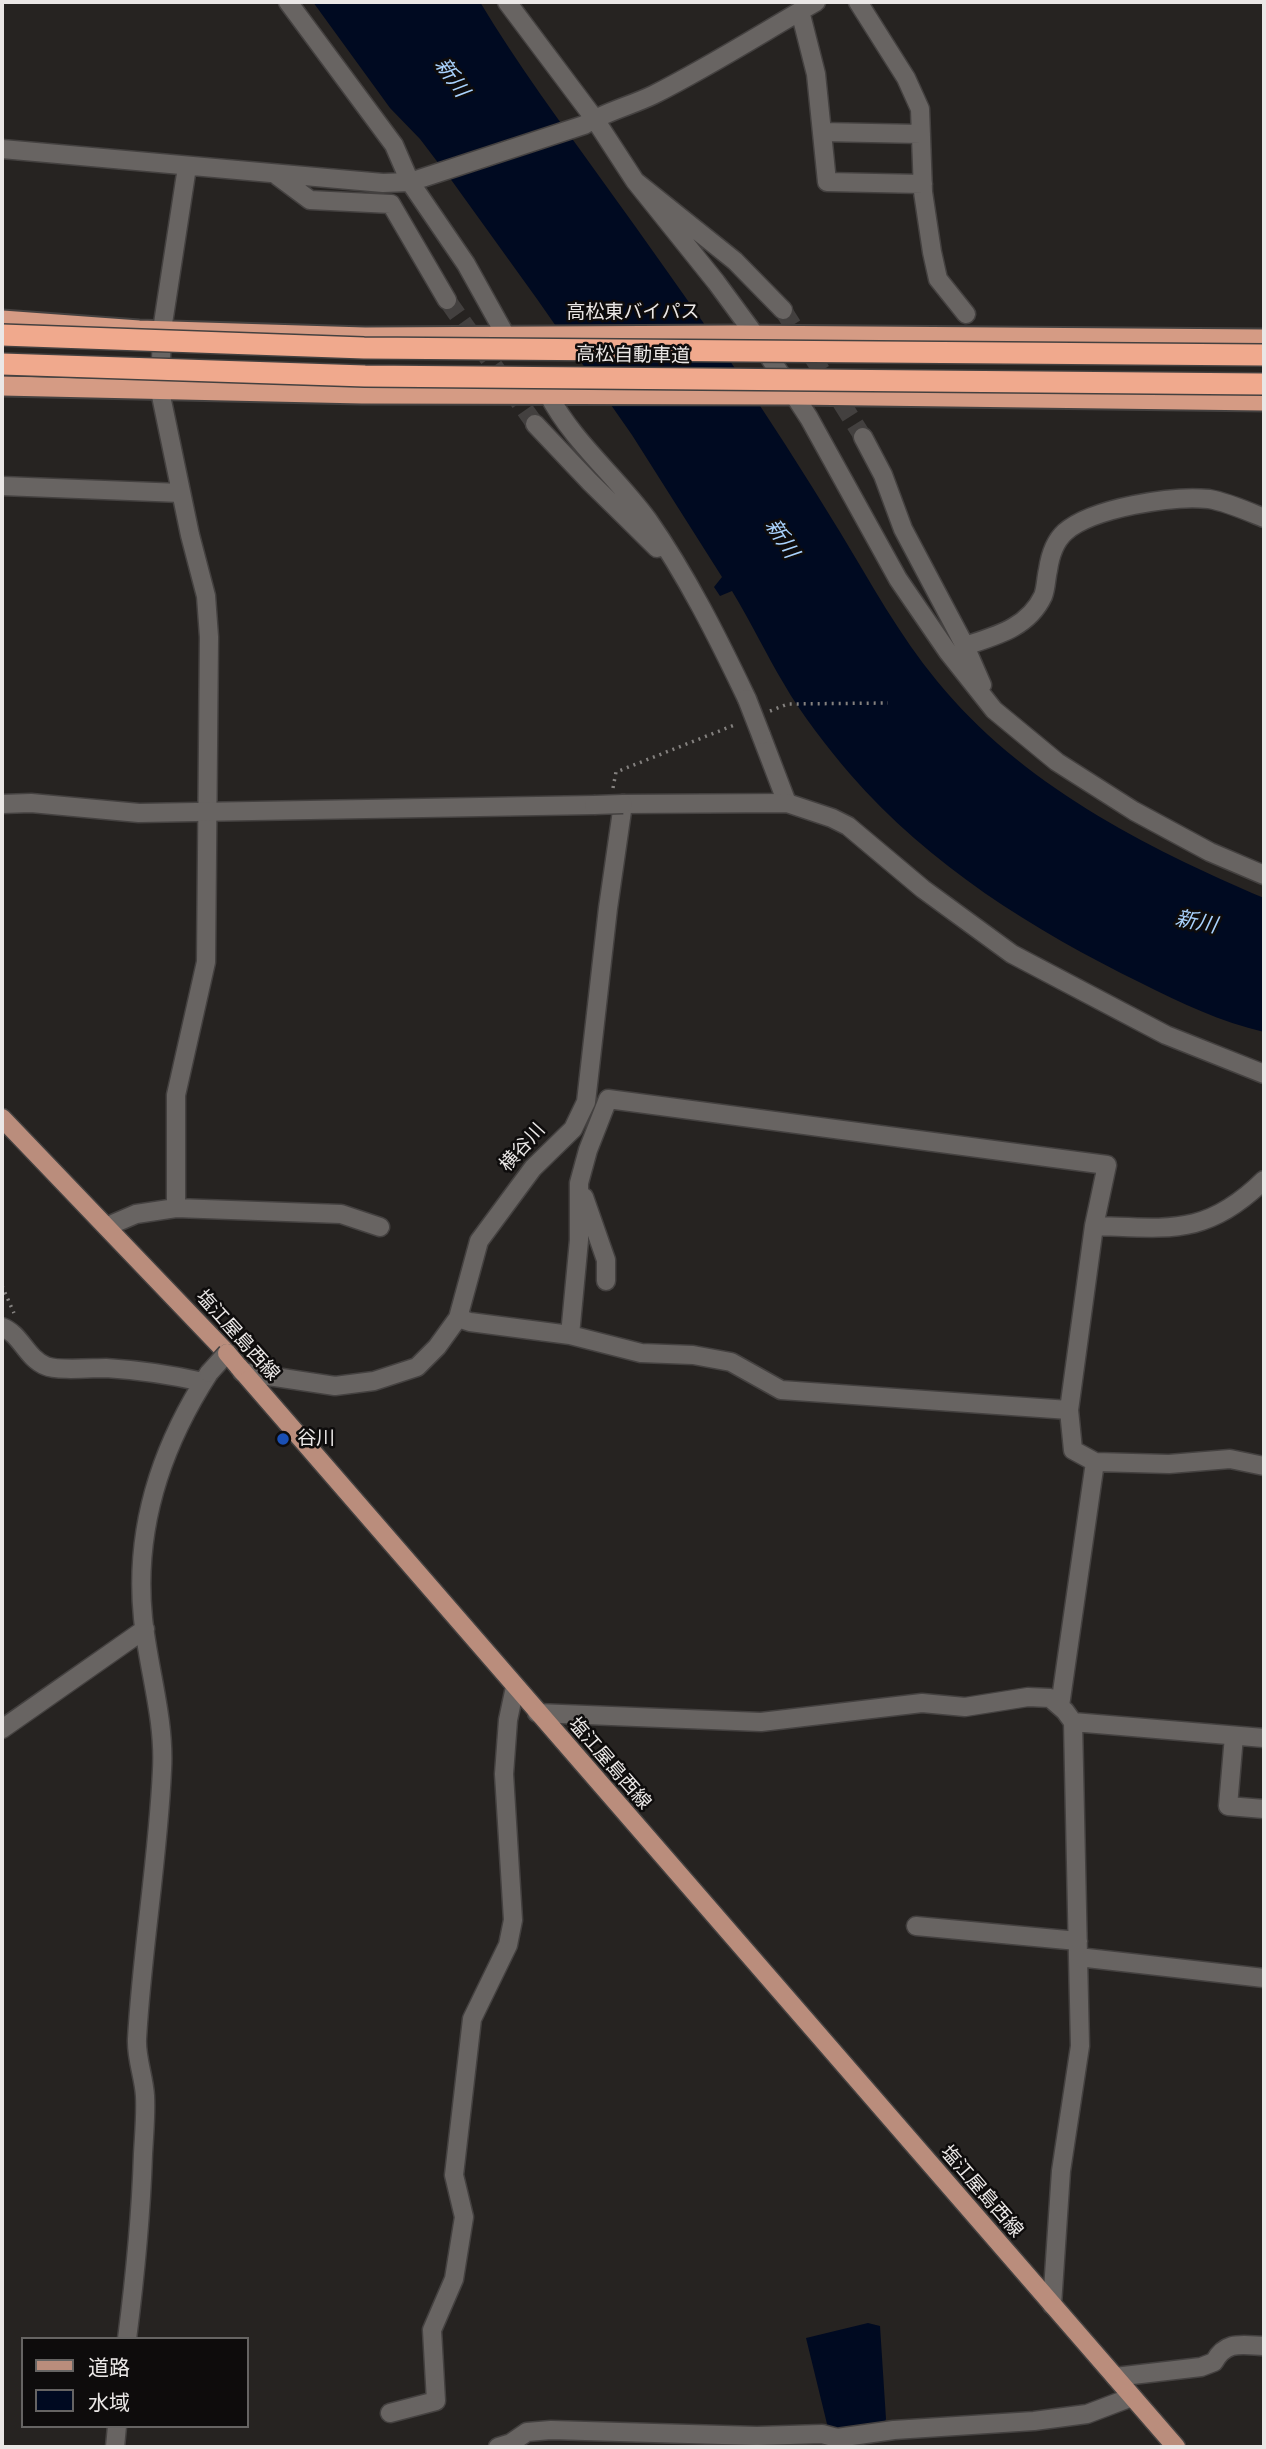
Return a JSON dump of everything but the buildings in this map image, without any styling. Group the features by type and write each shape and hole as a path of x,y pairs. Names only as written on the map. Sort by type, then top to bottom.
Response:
{"highway":[{"name":"高松東バイパス","path":"2,320 162,330 365,337 755,335 1264,339"},
{"name":"高松自動車道","path":"2,335 364,348 1264,355"},
{"name":"高松自動車道","path":"2,364 365,376 1264,384"},
{"path":"2,386 362,394 793,395 1264,401"}],"main road":[{"name":"塩江屋島西線","path":"2,1118 108,1226 235,1364 1176,2447"}],"street":[{"path":"288,2 417,180 506,336"},
{"path":"507,2 589,122 755,335 832,457 898,579 948,652 994,710 1057,762 1134,811 1210,852 1264,875"},
{"path":"858,2 906,78 920,109 923,184 938,279 966,314"},
{"path":"2,149 383,183 417,180 589,122 641,100 691,75 808,6 827,182 923,184"},
{"path":"822,132 921,134"},
{"path":"176,1208 176,1095 206,962 209,637 206,596 160,391 162,330 187,167"},
{"path":"275,174 310,200 391,204 447,300"},
{"path":"635,181 735,261 783,310"},
{"path":"554,394 560,417 647,519 679,569 747,699 787,803"},
{"path":"535,424 679,569"},
{"path":"863,437 883,475 903,529 965,646 994,710"},
{"path":"2,486 181,493"},
{"path":"965,646 1005,633 1027,618 1044,595 1051,552 1065,532 1086,520 1129,506 1169,498 1210,499 1264,518"},
{"path":"2,804 31,803 139,813 594,805 617,801 787,803 822,813 849,826 923,889 1013,954 1166,1035 1264,1074"},
{"path":"606,1281 606,1260 574,1167 582,1139 617,801"},
{"path":"570,1335 579,1240 579,1183 588,1150 608,1099 1107,1165 1094,1226 1069,1409 1073,1450 1096,1462 1169,1464 1230,1459 1264,1466"},
{"path":"8,1321 30,1356 47,1367 109,1368 206,1378 235,1364 335,1386 374,1381 417,1367 457,1318 479,1241 533,1168 573,1129 586,1102"},
{"path":"1094,1226 1179,1228 1217,1216 1246,1198 1264,1180"},
{"path":"108,1226 136,1214 176,1208 341,1214 380,1227"},
{"path":"457,1318 570,1335 641,1353 693,1355 731,1362 781,1390 1069,1409"},
{"path":"127,2337 141,2224 145,2107 137,2043 163,1768 141,1578 147,1516 176,1432 206,1378"},
{"path":"1060,1706 1096,1462"},
{"path":"2,1729 145,1629"},
{"path":"390,2413 436,2401 432,2330 454,2279 464,2217 453,2175 471,2019 508,1945 513,1920 504,1774 508,1720 515,1687"},
{"path":"537,1713 761,1722 922,1703 965,1707 1028,1697 1050,1698 1060,1706 1073,1723 1080,2046 1061,2171 1052,2305"},
{"path":"1073,1723 1264,1738"},
{"path":"1234,1736 1228,1806 1264,1809"},
{"path":"916,1926 1264,1978"},
{"path":"1115,2377 1201,2367 1214,2362 1220,2351 1233,2345 1264,2346"},
{"path":"498,2447 511,2443 527,2432 551,2431 757,2436 821,2434 837,2438 894,2430 1073,2416 1087,2414 1132,2397"},
{"path":"115,2447 117,2428"}],"path":[{"path":"763,714 788,704 888,703"},
{"path":"617,801 616,772 739,723"},
{"path":"2,1286 8,1321"}],"water":[{"name":"新川","path":"313,2 480,2 540,94 743,379 898,627 937,681 970,718 1007,751 1087,809 1174,857 1264,898 1264,1032 1171,998 1101,963 1023,918 949,867 914,838 850,774 791,695 732,591 720,596 714,587 722,577 632,435 452,181 420,139 390,108"},
{"path":"868,2323 880,2326 886,2419 883,2426 836,2432 828,2428 806,2338"}],"tunnel":[{"path":"447,300 535,424"},
{"path":"783,310 863,437"}],"place":[{"name":"谷川","path":"283,1439"}]}
